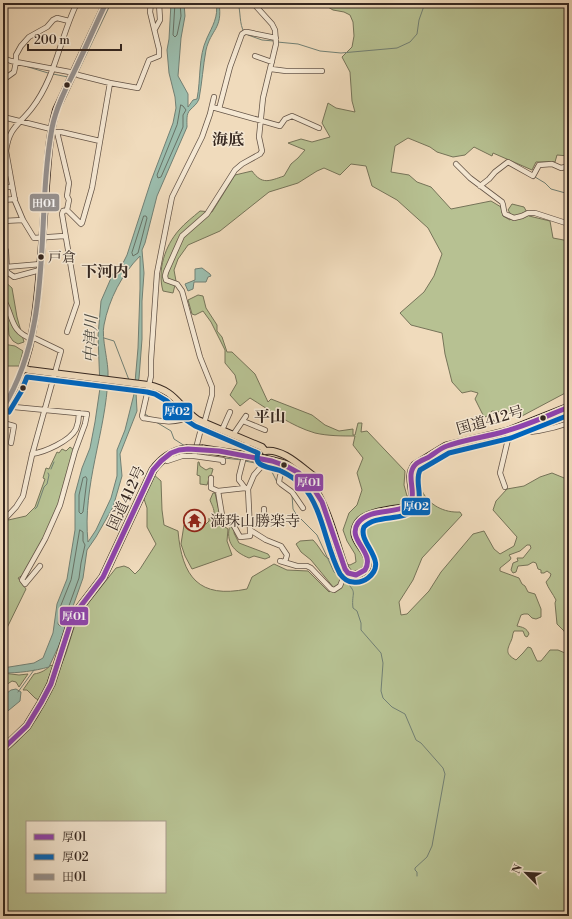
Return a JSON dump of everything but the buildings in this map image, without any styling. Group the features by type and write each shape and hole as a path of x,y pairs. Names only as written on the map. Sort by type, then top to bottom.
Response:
{"highway":[{"name":"国道412号","path":"3,749 27,726 41,703 51,684 76,611 103,577 148,478 156,464 164,458 186,448 203,449 288,466 304,476 314,487 322,502 341,566 348,574 360,575 368,564 367,558 356,540 354,532 356,526 364,517 408,506 413,496 410,477 414,466 446,446 508,430 569,406"}],"main road":[{"path":"4,405 15,389 32,338 56,110 106,3"},
{"path":"22,368 57,374 149,385 162,389 171,394 191,416 203,423 262,447 265,451"},
{"path":"265,451 273,450 286,456 315,477 314,487"},
{"path":"263,462 265,451"}],"street":[{"path":"3,10 6,3"},
{"path":"64,236 34,238 23,220 15,199 6,151 12,129 32,108 52,72 69,21 77,3"},
{"path":"3,58 16,63 52,72 73,73 110,83 138,88 149,60 159,56 155,29 150,12 151,3"},
{"path":"155,29 160,20 159,3"},
{"path":"194,454 212,395 211,382 200,357 182,291 177,284 166,280 165,276 182,236 207,214 235,170 242,164 260,154 262,151 259,136 262,122 263,98 276,44 276,38 275,30 269,20 253,3"},
{"path":"3,80 12,74 16,63 16,55 21,46 33,34 57,18 69,21"},
{"path":"219,109 230,67 242,34 247,32 276,38"},
{"path":"257,58 272,62"},
{"path":"270,69 286,71 322,71"},
{"path":"67,210 81,224 82,223 92,188 110,83"},
{"path":"191,416 186,419 174,421 151,420 143,418 142,414 151,376 150,360 157,273 171,204 176,188 202,137 214,97"},
{"path":"212,107 280,126 285,119 292,116 319,128"},
{"path":"3,117 53,131 100,141"},
{"path":"53,131 69,183 67,196 69,200 67,210 63,211 62,214 64,236 75,289 76,303 67,332"},
{"path":"480,186 490,179 494,172 508,162 533,176 540,165 552,164 560,168 569,166"},
{"path":"456,164 480,186 502,202 505,214 514,218 528,213 569,224"},
{"path":"3,174 10,174"},
{"path":"3,187 12,187"},
{"path":"3,200 15,199"},
{"path":"3,221 23,220"},
{"path":"3,243 6,252 7,272 14,277 40,267"},
{"path":"6,267 40,267"},
{"path":"3,299 18,331 22,335 62,351 57,374 32,454 21,501 3,521"},
{"path":"3,307 4,314"},
{"path":"3,395 10,397"},
{"path":"4,405 87,414 60,505 45,539 22,580 25,584 40,566"},
{"path":"32,454 46,451 74,432 80,413"},
{"path":"222,430 229,415"},
{"path":"234,435 246,416"},
{"path":"243,421 265,430"},
{"path":"505,487 500,473 509,435 508,430 514,432 549,429 569,422"},
{"path":"3,423 14,426 11,443"},
{"path":"218,491 222,515 234,526 240,537 250,536 246,489 239,478 248,441"},
{"path":"164,458 167,461 194,454 223,460 223,462"},
{"path":"246,489 263,462"},
{"path":"288,466 280,476 279,483 291,493 303,508"},
{"path":"211,478 211,488 218,491 246,489"},
{"path":"250,530 266,540 281,546 287,554 282,562 311,568 332,590 338,588 342,579 341,566"}],"green space":[{"path":"321,3 569,3 569,156 557,155 555,162 536,162 532,170 493,153 492,156 474,147 465,155 453,157 437,152 430,147 408,138 395,146 391,172 409,175 417,182 431,187 451,209 491,201 501,207 503,216 510,220 512,216 508,210 512,204 524,207 529,216 550,221 553,238 569,241 569,391 522,416 492,411 488,416 484,417 475,399 478,393 471,391 462,393 452,382 445,354 442,333 411,325 400,313 424,292 434,276 442,254 428,228 397,200 372,186 366,166 351,164 340,175 324,168 298,183 269,192 220,231 188,245 178,259 174,270 176,281 173,293 163,291 161,283 162,267 166,251 174,236 200,211 212,212 235,175 252,171 259,178 266,181 284,176 291,164 305,150 288,143 301,139 312,142 330,137 322,123 328,103 336,108 355,112 352,101 350,72 342,57 352,47 354,36 353,22 350,15 333,10"},
{"path":"3,280 12,288 17,317 24,342 18,344 13,341 9,335 6,299 3,294"},
{"path":"198,295 203,296 206,308 217,325 217,331 222,337 227,352 232,352 255,374 268,402 271,399 312,415 325,425 339,431 353,429 353,435 355,435 358,423 362,423 361,432 367,431 405,471 404,485 407,496 416,499 419,490 422,491 433,504 438,507 448,511 460,512 462,515 422,558 413,580 399,602 401,615 407,614 429,591 441,572 473,534 484,531 494,549 500,554 514,546 517,537 493,510 496,501 507,489 524,486 540,477 552,473 569,480 569,640 564,631 557,624 556,600 546,582 551,574 547,571 541,573 541,570 538,569 536,563 533,562 528,565 518,566 516,572 513,573 511,570 513,563 518,561 517,558 523,558 531,548 530,545 527,545 520,551 509,555 511,558 510,560 500,568 500,571 519,578 528,592 535,594 541,609 541,617 536,619 532,618 528,614 521,615 517,626 526,629 529,634 527,637 523,631 514,631 508,649 510,656 516,660 528,647 531,648 537,661 541,661 550,650 558,650 565,653 569,648 569,916 3,916 3,754 17,742 37,718 50,693 66,653 76,621 86,606 116,568 124,566 129,568 135,574 140,569 156,544 147,527 147,508 143,496 153,474 161,481 164,525 178,531 180,547 189,572 196,581 205,587 217,591 247,589 252,577 274,564 287,570 308,571 329,592 334,588 311,560 301,552 296,544 300,541 313,540 325,556 334,561 350,565 356,562 355,554 347,541 343,530 349,513 357,505 362,490 357,473 363,458 353,445 355,436 325,435 306,430 281,418 250,398 240,406 230,395 237,383 235,375 225,363 225,350 211,322 203,311 195,315 192,314 188,300"},
{"path":"3,344 15,346 23,351 19,366 3,366"},
{"path":"70,447 74,450 57,510 23,575 18,578 26,589 3,636 3,523 4,521 26,516 35,507 45,479 43,478 46,468 49,469 57,452 59,453 62,449 66,451"},
{"path":"198,462 200,466 206,470 210,468 213,469 207,485 200,484 200,476 197,475"},
{"path":"213,493 215,493 222,525 228,529 227,541 232,555 192,569 181,544 184,525 188,524 191,527 206,524 209,521 209,518 213,517 214,511 210,500"},
{"path":"230,525 235,528 234,533 239,543 268,554 270,557 265,559 254,556 249,558 239,553 232,546 230,541"},
{"path":"51,665 53,667 40,701 27,690 23,690 34,674 43,671"},
{"path":"3,673 19,675 28,674 19,687 16,682 12,681 3,687"}],"water":[{"path":"171,3 184,3 185,16 181,38 178,76 188,94 188,107 193,100 197,99 202,53 216,17 216,3 219,3 220,12 218,24 206,50 199,99 188,114 187,127 157,196 142,250 144,273 142,339 139,378 136,392 137,411 120,454 122,476 113,507 87,550 83,578 60,643 49,667 26,672 3,673 3,668 34,663 43,658 53,633 57,604 67,579 75,530 75,494 82,468 90,448 100,388 98,336 101,301 115,269 123,263 127,255 151,181 173,123 176,108 169,73 167,50","holes":["140,256 138,348 134,394 125,430 117,450 117,476 111,498 96,530 88,542 88,500 103,418 108,377 103,330 106,315 113,296 127,271"]},
{"path":"202,268 211,276 208,277 206,282 194,282 193,289 188,291 185,284 195,280 195,269"},
{"path":"16,689 21,692 20,701 3,715 3,696 11,690"}],"waterway":[{"path":"78,72 111,3"},
{"path":"238,3 241,25 244,32"},
{"path":"277,42 298,44 320,51 341,53 397,48 410,42 417,34 419,20 425,3"},
{"path":"248,35 262,40 274,41"},
{"path":"25,66 48,73"},
{"path":"53,74 68,77"},
{"path":"535,177 551,189 569,194"},
{"name":"中津川","path":"104,338 114,341 129,380"},
{"path":"131,385 134,394"},
{"path":"145,414 151,418"},
{"path":"156,422 171,431 174,439 185,446"},
{"path":"196,454 207,455"},
{"path":"224,458 242,460"},
{"path":"245,461 260,464"},
{"path":"51,469 54,462"},
{"path":"263,465 271,470 277,482"},
{"path":"35,509 44,487 47,484 48,473"},
{"path":"290,493 292,495 293,509 296,514 317,535 334,572 342,578"},
{"path":"344,580 353,591 353,608 357,611 361,623 361,630 381,653 383,663 381,691 383,698 392,707 405,714 416,740 421,743 443,768 445,774 432,846 427,857 415,868 417,876"},
{"path":"18,692 34,670"}],"transit line":[{"name":"田01","path":"3,408 19,376 30,342 37,307 41,271 47,163 52,128 58,106 64,92 106,3"},
{"name":"厚02","path":"9,412 21,392 27,377 155,394 167,401 186,420 195,426 258,453 257,460 260,464 265,467 281,471 303,486 316,506 340,574 347,581 351,582 361,582 368,578 374,572 376,565 375,559 363,533 364,527 376,520 405,515 416,507 419,498 418,475 420,470 449,453 511,438 569,415"},
{"name":"厚01","path":"3,749 27,726 41,703 51,684 71,622 77,611 103,577 153,470 171,453 188,449 219,451 272,461 299,473 310,483 322,502 345,569 348,573 356,575 365,570 367,564 367,557 356,535 355,529 358,523 369,515 395,510 406,506 410,502 412,497 411,474 412,469 417,463 447,446 514,429 569,407"}],"place":[{"name":"戸倉","path":"41,257"},
{"name":"満珠山勝楽寺","path":"194,521"}],"district":[{"name":"海底","path":"228,139"},
{"name":"下河内","path":"105,271"},
{"name":"平山","path":"270,416"}]}
